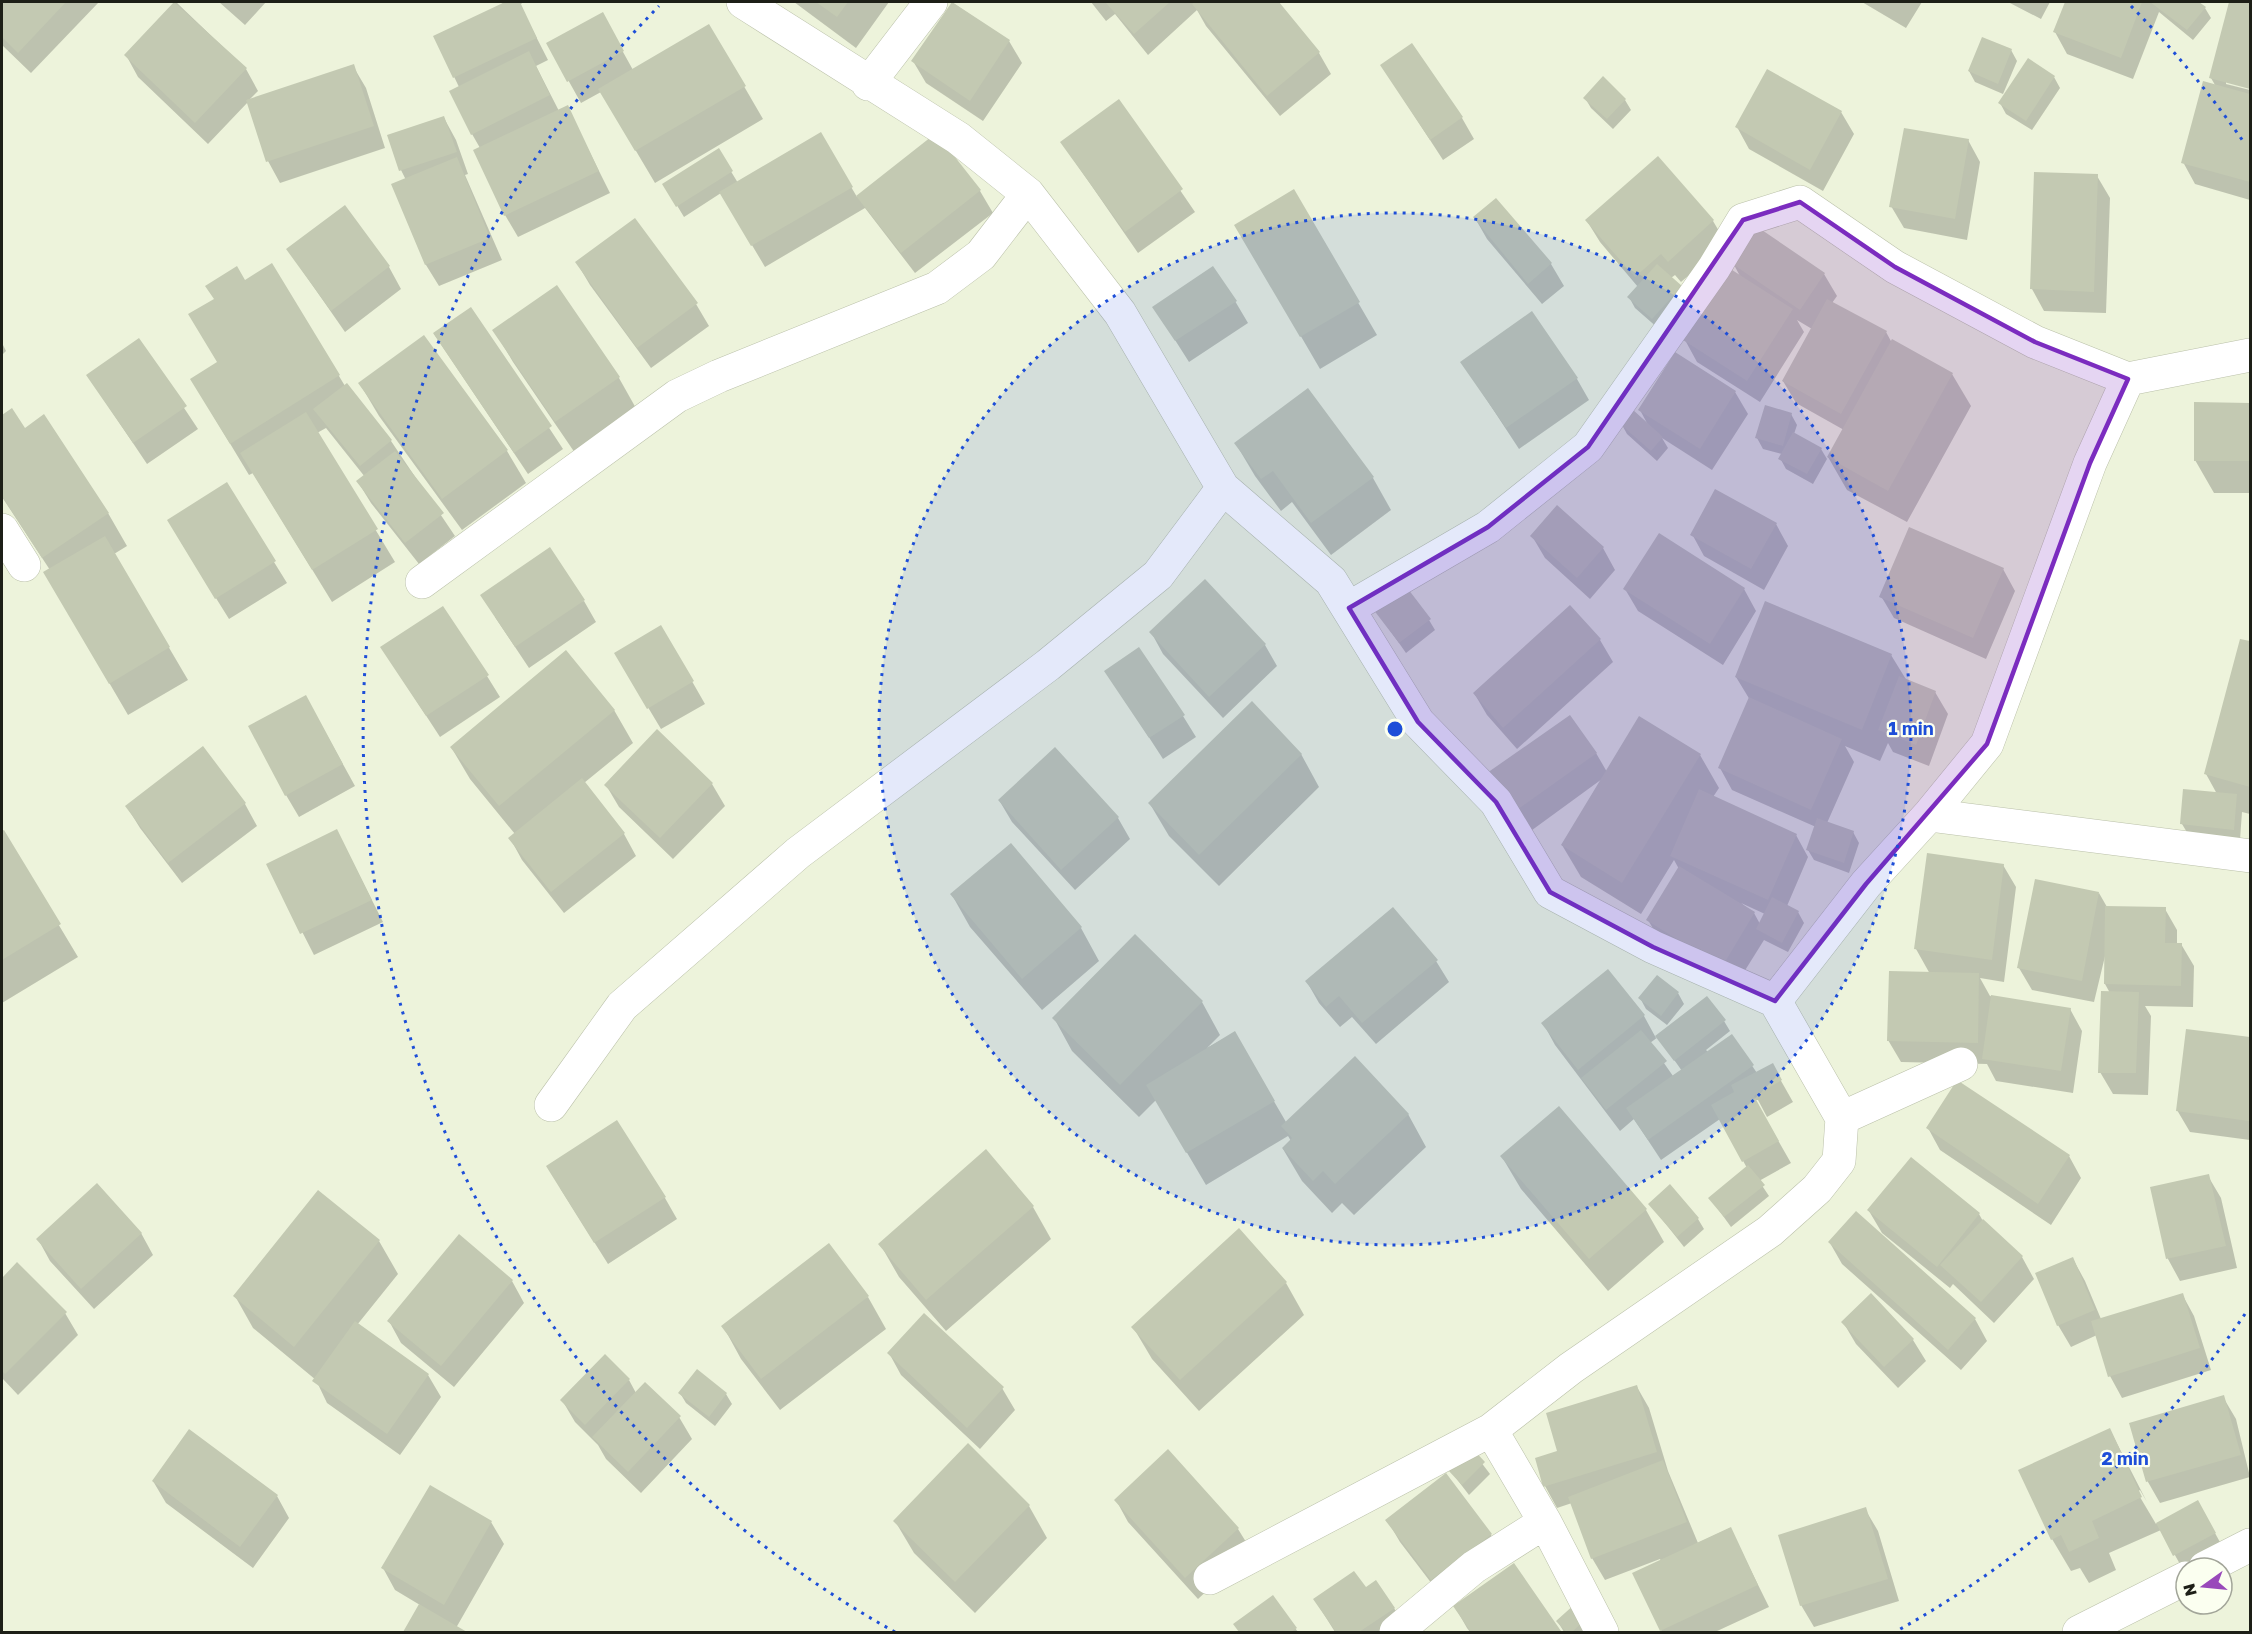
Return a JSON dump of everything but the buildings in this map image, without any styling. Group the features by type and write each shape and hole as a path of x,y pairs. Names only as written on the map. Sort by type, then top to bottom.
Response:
{"street":[{"path":"743,2 868,84 958,138 1028,194 1120,313 1223,488 1331,580 1418,722 1496,802 1550,892 1653,947 1775,1001 1842,1118 1839,1161 1809,1196 1770,1231 1571,1368 1491,1430 1210,1578"},
{"path":"868,84 932,2"},
{"path":"422,582 677,396 719,376 937,288 981,255 1028,194"},
{"path":"1348,608 1488,527 1587,447 1714,268 1743,220 1800,202 1905,273 2035,342 2127,379 2250,356"},
{"path":"1775,1001 1866,884 1929,815 1987,744 2090,463 2127,379"},
{"path":"551,1105 622,1006 798,853 1048,665 1158,575 1223,488"},
{"path":"2,530 24,565"},
{"path":"1929,815 2250,856"},
{"path":"1842,1118 1961,1064"},
{"path":"1491,1430 1545,1522 1602,1632"},
{"path":"1396,1632 1474,1567 1545,1522"},
{"path":"2228,1556 2250,1545"},
{"path":"2079,1632 2174,1584"}],"highlighted area":[{"path":"1800,202 1895,267 2035,342 2128,379 2090,463 1987,744 1866,884 1775,1001 1653,947 1550,892 1496,802 1418,722 1349,608 1488,527 1588,447 1743,220"}]}
